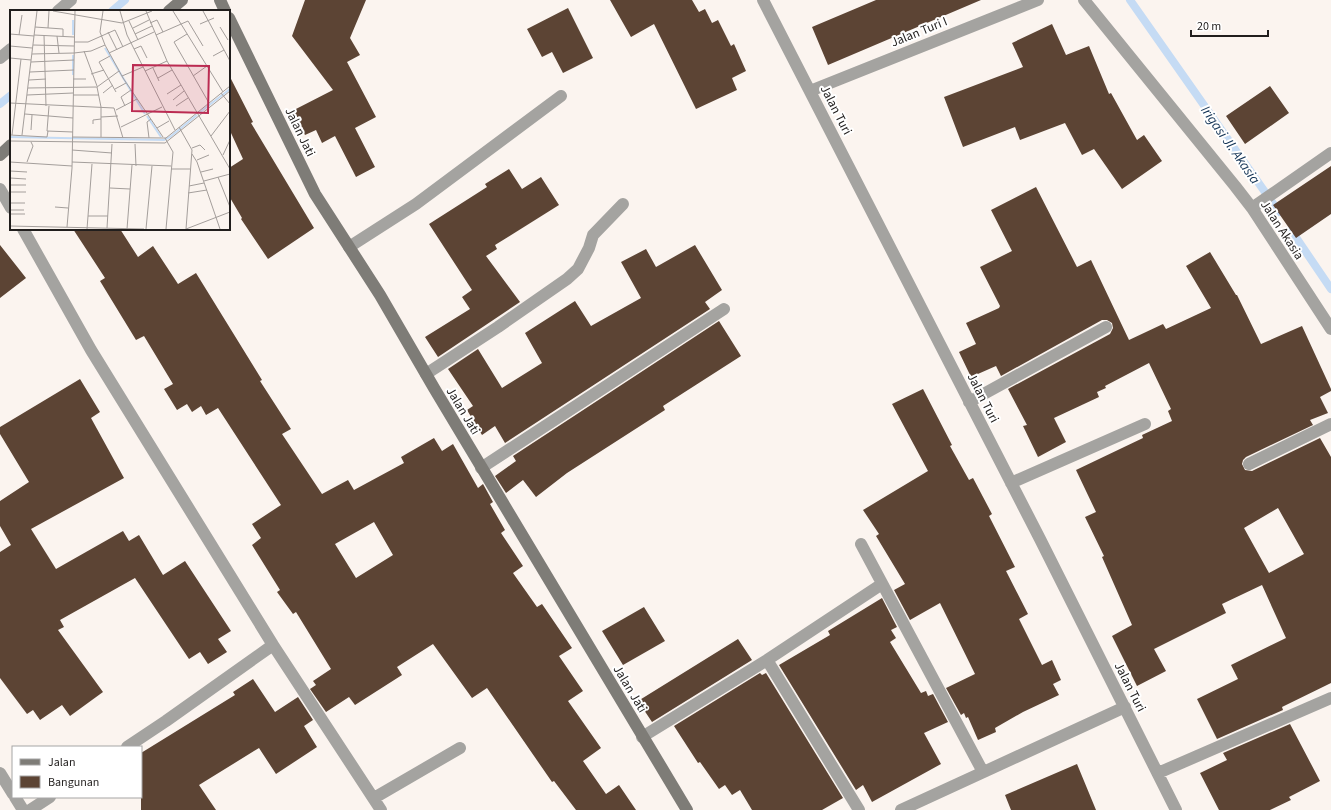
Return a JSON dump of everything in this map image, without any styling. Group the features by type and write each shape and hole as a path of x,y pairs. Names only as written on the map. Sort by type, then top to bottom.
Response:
{"street":[{"path":"59,10 71,0"},
{"path":"170,10 182,0"},
{"path":"220,0 225,10"},
{"name":"Jalan Turi","path":"763,0 1011,483 1176,810"},
{"name":"Jalan Turi I","path":"810,91 1038,0"},
{"name":"Jalan Akasia","path":"1084,0 1252,208 1331,329"},
{"name":"Jalan Jati","path":"230,20 315,194 380,295 481,468 687,810"},
{"path":"0,58 10,50"},
{"path":"349,247 416,204 561,96"},
{"path":"0,154 10,146"},
{"path":"1252,208 1331,154"},
{"path":"0,189 10,206"},
{"path":"426,374 498,327 567,279 578,269 589,248 593,235 623,204"},
{"path":"24,230 91,350 273,645 381,810"},
{"path":"481,468 724,309"},
{"path":"969,402 1106,327"},
{"path":"1011,483 1145,424"},
{"path":"1249,464 1331,424"},
{"path":"861,544 983,772"},
{"path":"642,737 767,660 882,584"},
{"path":"128,746 273,645"},
{"path":"767,660 859,810"},
{"path":"1158,773 1331,698"},
{"path":"901,810 1125,707"},
{"path":"374,798 460,748"},
{"path":"0,773 12,792"},
{"path":"16,798 23,810"},
{"path":"30,810 48,798"}],"building":[{"path":"305,0 366,0 350,38 360,55 347,62 376,117 355,128 375,167 356,177 335,136 322,143 316,130 305,135 292,111 333,90 292,36"},
{"path":"610,0 692,0 699,12 705,9 712,23 718,20 731,46 734,44 746,71 732,78 737,90 696,109 654,24 631,37"},
{"path":"876,0 981,0 828,65 812,27"},
{"path":"568,8 593,58 563,73 552,52 542,57 527,29"},
{"path":"1052,24 1066,55 1089,46 1109,94 1111,93 1137,140 1144,135 1162,161 1122,189 1094,149 1082,155 1065,123 1020,140 1015,127 963,147 944,97 1023,67 1012,43"},
{"path":"230,77 253,122 251,123 314,228 268,259 241,219 242,218 230,198 230,167 243,159 231,133"},
{"path":"1270,86 1289,113 1245,144 1226,116"},
{"path":"1331,166 1331,214 1296,238 1273,205"},
{"path":"509,169 522,189 541,177 559,205 495,245 497,249 486,256 520,302 438,357 425,337 470,309 462,297 472,290 429,224 487,187 485,184"},
{"path":"1036,187 1077,267 1091,260 1129,340 1163,324 1166,329 1211,308 1186,266 1210,252 1237,295 1261,344 1302,326 1331,389 1331,391 1320,397 1328,413 1310,420 1313,425 1246,457 1242,464 1245,470 1252,471 1320,438 1331,457 1331,683 1282,707 1283,710 1217,739 1197,699 1238,679 1231,665 1286,638 1262,585 1222,604 1226,613 1154,649 1166,671 1137,686 1112,636 1132,625 1102,557 1104,556 1085,517 1096,512 1076,470 1143,438 1142,435 1172,421 1168,411 1171,409 1149,363 1105,386 1106,388 1097,392 1099,397 1054,418 1066,442 1038,457 1023,426 1027,425 1008,389 1110,334 1113,328 1112,323 1107,320 1102,320 1001,376 996,366 971,377 959,352 976,344 966,323 999,308 1000,306 980,267 1012,251 991,210","holes":["1278,508 1304,554 1269,573 1244,528"]},
{"path":"74,230 121,230 138,257 153,246 178,284 196,273 262,380 260,381 291,429 282,434 322,494 348,480 354,490 404,463 401,457 434,438 442,451 453,444 478,488 483,484 493,502 490,504 505,530 501,533 523,566 513,573 537,607 542,604 572,648 559,656 583,691 568,701 601,748 583,761 606,794 619,785 636,810 576,810 554,781 552,782 487,688 472,698 433,644 397,667 402,675 355,705 349,697 326,712 310,689 316,685 313,681 331,669 296,612 293,614 277,592 280,590 252,545 261,538 252,524 281,505 218,408 206,415 201,406 192,412 187,404 177,410 164,389 173,384 144,336 136,340 100,281 105,278","holes":["374,522 393,555 356,578 335,544"]},
{"path":"0,245 26,278 0,298"},
{"path":"695,245 722,290 705,302 710,309 505,443 495,426 482,435 467,410 473,406 448,369 478,349 502,388 542,363 525,333 575,301 591,326 641,298 621,262 646,249 656,267"},
{"path":"719,321 741,356 663,406 665,410 567,473 536,497 523,480 506,493 495,476 516,461 513,456"},
{"path":"80,379 100,412 91,418 124,478 31,529 56,569 123,531 129,541 139,535 163,575 185,561 231,631 218,639 227,652 208,664 200,652 189,659 135,578 60,620 64,627 58,630 103,692 70,716 62,705 40,720 33,710 27,714 0,678 0,552 11,545 0,526 0,501 29,482 0,434 0,427"},
{"path":"923,389 952,445 950,446 969,480 973,478 992,514 989,516 1015,567 1006,571 1028,614 1019,619 1042,665 1052,660 1061,680 1053,684 1059,695 1023,712 995,728 996,732 978,740 968,717 966,718 964,713 961,715 946,688 975,674 940,603 910,620 894,590 905,584 876,536 879,534 863,510 928,471 892,404"},
{"path":"882,598 897,627 891,630 896,638 890,642 921,693 926,691 928,696 933,694 948,722 924,733 941,764 872,802 863,785 856,790 779,665 830,635 828,631"},
{"path":"644,607 665,641 623,665 602,631"},
{"path":"738,639 752,660 652,722 638,701"},
{"path":"760,673 762,675 766,673 843,798 822,810 752,810 740,790 732,795 725,785 719,789 700,762 698,763 674,726"},
{"path":"253,679 275,712 298,697 313,720 304,726 317,747 276,774 259,748 199,785 216,810 141,810 142,752 235,695 233,692"},
{"path":"1290,724 1320,781 1289,797 1291,800 1270,810 1219,810 1200,773 1227,760 1223,753"},
{"path":"1077,764 1096,810 1011,810 1005,795"}],"waterway":[{"path":"113,10 125,0"},
{"name":"Irigasi Jl. Akasia","path":"1130,0 1279,212"},
{"path":"0,104 10,96"},
{"name":"Irigasi Jl. Akasia","path":"1291,230 1331,289"}]}
